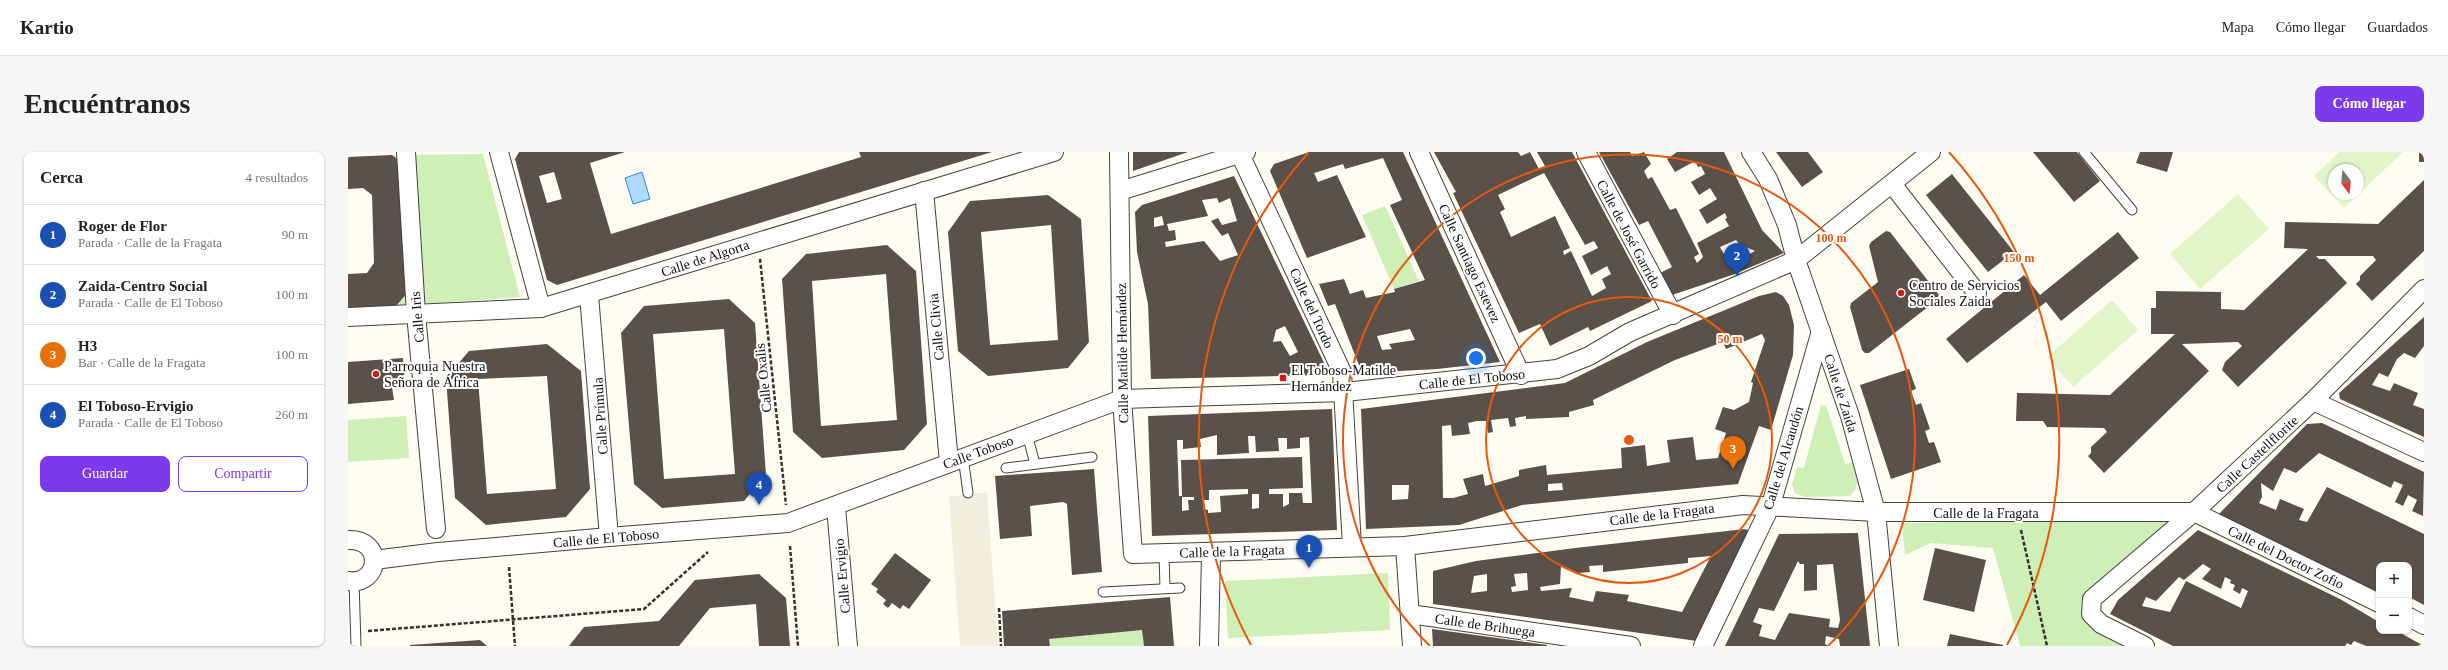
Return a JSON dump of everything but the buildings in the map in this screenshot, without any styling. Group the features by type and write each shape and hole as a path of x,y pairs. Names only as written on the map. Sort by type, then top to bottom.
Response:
{"street":[{"name":"Calle Iris","path":"406,152 416,314 436,529"},
{"path":"499,152 541,308"},
{"name":"Calle de Algorta","path":"348,317 541,308 1054,152"},
{"name":"Calle Matilde Hernández","path":"1119,152 1122,399 1133,554"},
{"name":"Calle Santiago Estevez","path":"1419,152 1521,374"},
{"name":"Calle de José Garrido","path":"1586,152 1673,315"},
{"name":"Calle de Zaida","path":"1751,152 1768,179 1787,224 1796,260 1850,416 1876,512 1889,646"},
{"name":"Calle de El Toboso","path":"1122,399 1345,392 1557,369 1589,356 1630,332 1673,315 1796,260 1931,152"},
{"path":"1120,191 1242,153"},
{"name":"Calle del Tordo","path":"1242,153 1342,372 1345,392 1352,546"},
{"path":"1892,184 1977,293"},
{"name":"Calle Clivia","path":"924,191 956,460"},
{"name":"Calle Castellflorite","path":"2145,646 2101,624 2091,614 2092,599 2194,512 2313,401 2424,289"},
{"name":"Calle Prímula","path":"590,294 609,537"},
{"name":"Calle del Alcaudón","path":"1702,646 1771,505 1821,331"},
{"name":"Calle Toboso","path":"836,507 956,460 1122,399"},
{"path":"2313,401 2424,452"},
{"name":"Calle de la Fragata","path":"1133,554 1212,553 1352,546 1405,546 1742,505 1771,505 1876,512 2194,512"},
{"name":"Calle de El Toboso","path":"374,560 438,552 788,523 836,507"},
{"name":"Calle Ervigio","path":"836,507 848,646"},
{"name":"Calle del Doctor Zofio","path":"2194,512 2376,602"},
{"path":"348,540 363,542 369,546 374,560 373,567 366,577 351,581"},
{"path":"1405,546 1412,646"},
{"path":"1209,646 1212,553"},
{"name":"Calle de Brihuega","path":"1410,614 1631,646"},
{"path":"2412,619 2424,625"}],"lane":[{"path":"2084,152 2132,210"},
{"path":"1027,434 1035,464"},
{"path":"1006,468 1092,458"},
{"path":"956,460 968,493"},
{"path":"1164,554 1165,588"},
{"path":"351,581 356,646"},
{"path":"1103,592 1180,588"}],"path":[{"name":"Calle Oxalis","path":"758,241 787,513"},
{"path":"2021,513 2021,532 2047,646"},
{"path":"790,546 798,646"},
{"path":"355,632 644,610 708,552"},
{"path":"509,567 515,646"},
{"path":"999,608 1001,646"}],"green space":[{"path":"2339,152 2402,153 2364,189 2364,164 2328,164 2328,191 2314,176"},
{"path":"483,154 520,297 396,306 401,162 392,155"},
{"path":"2238,194 2269,229 2200,289 2170,254"},
{"path":"2336,200 2352,200 2344,208"},
{"path":"1385,206 1419,281 1394,289 1362,215"},
{"path":"2112,300 2138,330 2073,387 2047,357"},
{"path":"1821,405 1826,406 1845,464 1852,462 1855,471 1857,484 1854,492 1850,496 1805,497 1795,493 1792,485 1797,467 1804,468"},
{"path":"406,416 409,458 348,462 348,420"},
{"path":"2194,512 2092,599 2091,614 2145,646 2020,646 1993,548 1931,543 1905,555 1902,523 1937,523 1937,513"},
{"path":"1388,573 1390,630 1228,638 1225,581"},
{"path":"1142,630 1144,646 1050,646 1049,639"}],"shaded area":[{"path":"987,492 998,646 960,646 949,497"}],"water":[{"path":"642,172 650,199 633,204 625,178"}],"place":[{"name":"Zaida-Centro Social","path":"1737,276"},
{"name":"Centro de Servicios Sociales Zaida","path":"1901,293"},
{"name":"Parroquia Nuestra Señora de África","path":"376,374"},
{"name":"El Toboso-Matilde Hernández","path":"1283,378"},
{"name":"H3","path":"1733,469"},
{"name":"El Toboso-Ervigio","path":"759,505"},
{"name":"Roger de Flor","path":"1309,568"}]}
